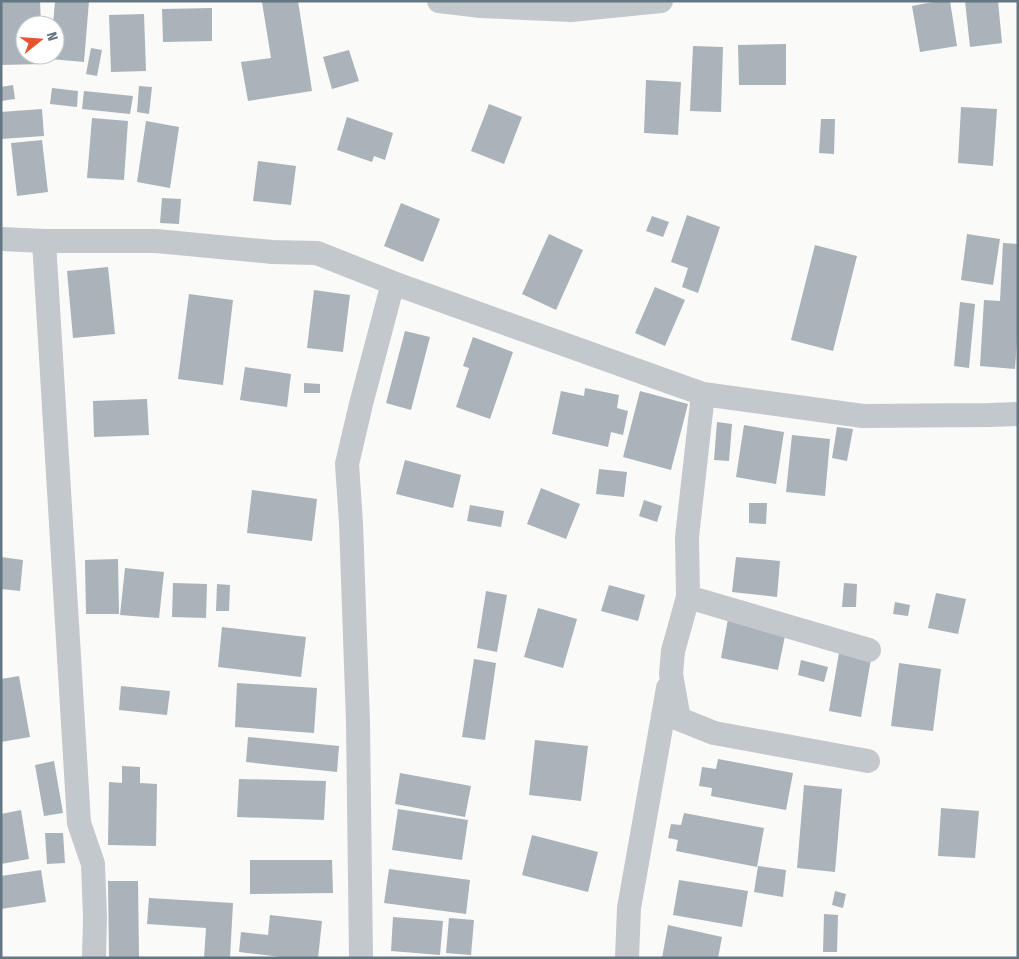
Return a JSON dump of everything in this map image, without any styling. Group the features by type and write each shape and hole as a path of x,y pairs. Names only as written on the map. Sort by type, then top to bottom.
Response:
{"street":[{"path":"439,1 481,6 571,10 660,1"},
{"path":"1,239 156,241 272,252 317,253 393,283 703,394 863,416 1018,414"},
{"path":"44,241 80,823 93,864 94,958"},
{"path":"361,958 358,722 347,464 360,404 393,283"},
{"path":"627,958 629,908 671,674 673,652 688,597 687,537 703,394"},
{"path":"688,597 869,650"},
{"path":"671,674 679,719 714,732 868,761"}],"building":[{"path":"1,1 40,1 41,15 15,15 15,65 1,65"},
{"path":"55,1 89,1 84,62 65,60 65,15 54,15"},
{"path":"298,1 312,91 248,101 241,62 271,58 262,2"},
{"path":"938,1 950,1 957,46 920,52 912,6"},
{"path":"965,1 998,1 1002,43 970,47"},
{"path":"212,8 212,41 163,42 162,9"},
{"path":"144,14 146,71 111,72 109,15"},
{"path":"786,44 786,85 739,85 738,45"},
{"path":"693,46 723,47 721,112 690,111"},
{"path":"91,48 102,50 97,76 86,74"},
{"path":"349,50 359,81 332,89 323,57"},
{"path":"646,80 681,82 678,135 644,133"},
{"path":"13,85 15,99 1,101 1,87"},
{"path":"139,86 152,87 149,114 137,112"},
{"path":"52,88 78,91 77,107 50,104"},
{"path":"84,91 133,96 130,114 82,109"},
{"path":"489,104 522,117 504,164 471,151"},
{"path":"961,107 997,109 993,166 958,163"},
{"path":"42,109 44,136 1,139 1,112"},
{"path":"347,117 393,133 385,160 374,156 372,162 337,150"},
{"path":"92,118 128,121 124,180 87,178"},
{"path":"821,119 835,119 834,154 819,153"},
{"path":"146,121 179,127 170,188 137,182"},
{"path":"42,140 48,192 17,196 11,143"},
{"path":"258,161 296,166 291,205 253,201"},
{"path":"162,198 181,199 179,224 160,223"},
{"path":"401,203 440,219 423,262 384,246"},
{"path":"687,215 720,227 698,293 682,287 688,268 671,262"},
{"path":"652,216 669,222 663,237 646,231"},
{"path":"549,234 583,250 556,310 522,294"},
{"path":"967,234 1000,239 993,285 961,280"},
{"path":"1003,243 1018,244 1018,327 1015,369 980,366 984,300 1000,301"},
{"path":"815,245 857,256 833,351 791,340"},
{"path":"108,267 115,334 73,338 67,271"},
{"path":"655,287 685,300 665,346 635,333"},
{"path":"314,290 350,295 343,352 307,348"},
{"path":"189,294 233,300 223,385 178,379"},
{"path":"960,302 975,304 969,368 954,366"},
{"path":"405,331 430,337 411,410 386,403"},
{"path":"473,337 513,352 490,419 456,407 469,368 463,366"},
{"path":"245,367 291,374 287,407 240,400"},
{"path":"304,383 320,384 320,393 304,393"},
{"path":"585,388 619,395 617,408 628,411 623,435 611,432 608,447 552,434 561,391 584,396"},
{"path":"640,391 688,404 671,470 623,457"},
{"path":"147,399 149,435 94,437 93,401"},
{"path":"717,422 732,424 729,461 714,460"},
{"path":"744,425 784,432 776,484 736,477"},
{"path":"837,427 853,429 847,461 832,458"},
{"path":"792,435 830,439 825,496 786,492"},
{"path":"405,460 461,475 453,508 396,494"},
{"path":"599,469 627,472 624,497 596,494"},
{"path":"541,488 580,504 566,539 527,524"},
{"path":"252,490 317,499 312,541 247,533"},
{"path":"644,500 662,506 657,522 639,516"},
{"path":"749,503 767,503 766,524 749,523"},
{"path":"470,505 504,511 501,527 467,521"},
{"path":"1,557 23,560 20,591 1,589"},
{"path":"736,557 780,561 777,597 732,592"},
{"path":"118,559 119,614 86,614 85,560"},
{"path":"125,568 164,572 159,618 120,615"},
{"path":"173,583 207,584 206,618 172,617"},
{"path":"844,583 857,584 856,607 842,607"},
{"path":"217,584 230,585 229,611 216,611"},
{"path":"609,585 645,595 638,621 601,611"},
{"path":"486,591 507,595 497,652 477,648"},
{"path":"936,593 966,599 958,634 928,628"},
{"path":"895,602 910,605 908,616 893,614"},
{"path":"538,608 577,619 563,668 524,657"},
{"path":"728,619 786,631 778,670 721,658"},
{"path":"222,627 306,637 301,677 218,667"},
{"path":"839,653 871,659 861,717 829,711"},
{"path":"474,659 496,663 485,740 462,737"},
{"path":"801,660 828,667 824,682 798,675"},
{"path":"899,663 941,669 933,731 891,726"},
{"path":"19,676 30,737 1,742 1,679"},
{"path":"237,683 317,688 314,733 235,727"},
{"path":"121,686 170,691 167,715 119,710"},
{"path":"248,737 339,746 337,772 246,762"},
{"path":"535,740 588,746 581,801 529,795"},
{"path":"718,759 793,773 786,810 711,796 712,788 699,786 702,767 716,769"},
{"path":"54,761 63,813 44,816 35,765"},
{"path":"122,766 140,767 140,783 157,784 156,846 108,845 109,782 122,783"},
{"path":"400,773 471,786 465,817 395,804"},
{"path":"239,779 326,781 324,820 237,817"},
{"path":"804,785 842,789 835,872 797,868"},
{"path":"941,808 979,811 975,858 938,856"},
{"path":"398,809 468,820 462,860 392,850"},
{"path":"21,810 29,859 1,864 1,814"},
{"path":"684,813 764,828 757,867 676,851 678,840 668,838 671,824 681,825"},
{"path":"45,833 63,833 65,863 47,864"},
{"path":"532,835 598,852 588,892 522,875"},
{"path":"250,860 332,860 333,893 250,894"},
{"path":"758,866 786,870 783,897 754,892"},
{"path":"389,869 470,880 466,914 384,903"},
{"path":"41,870 46,902 1,909 1,876"},
{"path":"679,880 748,891 742,927 673,915"},
{"path":"108,881 138,881 139,958 109,958"},
{"path":"835,891 846,894 843,908 832,905"},
{"path":"149,898 233,903 230,958 204,958 206,928 147,924"},
{"path":"824,914 838,915 837,952 823,952"},
{"path":"270,915 322,921 318,958 290,958 239,952 241,932 268,935"},
{"path":"393,917 443,921 440,955 391,951"},
{"path":"449,918 474,920 471,955 446,953"},
{"path":"668,925 722,937 718,958 662,958"}]}
